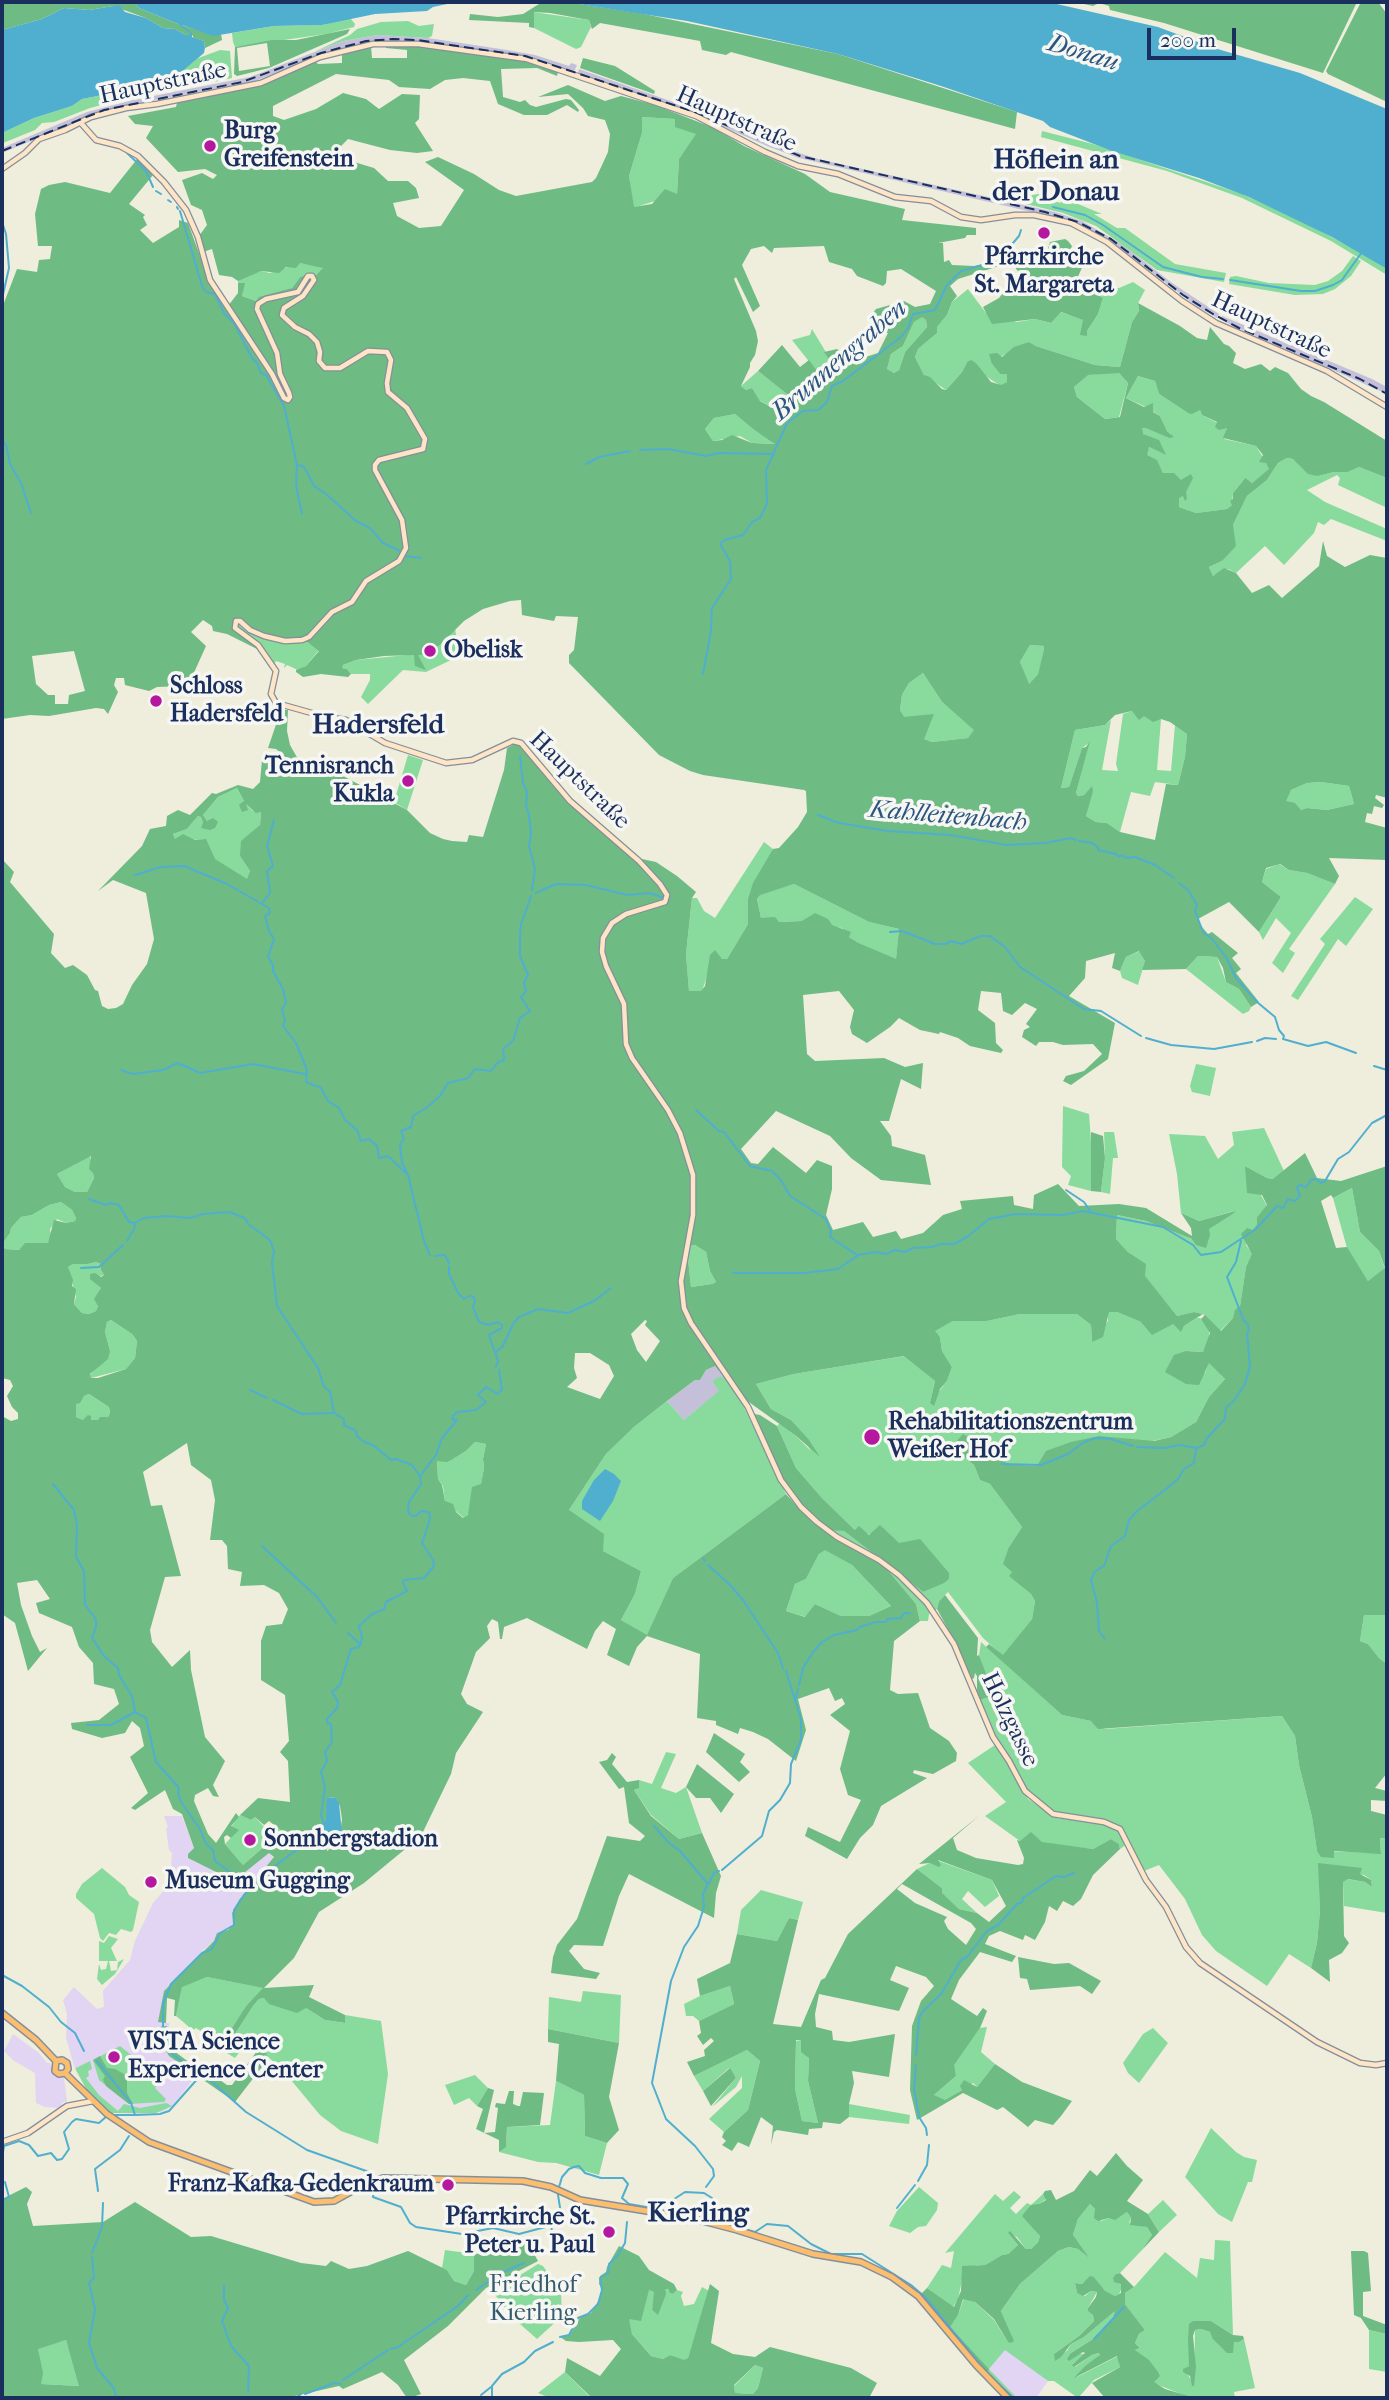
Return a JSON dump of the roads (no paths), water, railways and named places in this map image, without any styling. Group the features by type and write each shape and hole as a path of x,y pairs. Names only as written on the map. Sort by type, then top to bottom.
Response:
{"main road":[{"path":"2,2013 25,2030 56,2061"},
{"path":"56,2061 55,2071 59,2074 65,2073"},
{"path":"56,2061 67,2063 65,2073"},
{"path":"65,2073 109,2116 136,2135 163,2149 314,2202 334,2201 374,2180 399,2177 532,2182 558,2189 580,2200 695,2220 825,2258 861,2262 913,2291 1008,2398"}],"street":[{"name":"Hauptstraße","path":"2,169 39,139 80,122 121,109 261,83 320,57 378,43 418,44 527,59 696,116 798,166 838,174 895,197 931,201 961,217 981,220 1016,215 1043,216 1080,227 1107,242 1182,301 1216,323 1338,377 1387,407"},
{"name":"Hauptstraße","path":"80,122 96,140 116,145 138,156 164,182 186,210 198,237 210,280 272,374 284,398 290,399 289,393 283,384 277,353 257,309 258,304 266,299 298,292 308,276 312,276 314,279 303,296 284,308 282,314 317,342 319,361 325,368 340,368 368,351 387,352 391,360 388,392 405,404 425,439 423,449 379,460 375,465 405,531 406,548 399,561 366,581 352,602 332,611 309,637 302,640 285,641 264,636 250,630 240,621 235,622 236,628 258,645 276,671 271,696 283,706 346,720 385,743 446,763 472,760 513,741 521,743 570,801 639,861 667,895 662,905 626,914 612,923 605,932 602,945 606,966 624,1004 626,1044 632,1058 668,1110 680,1133 692,1175 693,1215 681,1291"},
{"name":"Holzgasse","path":"681,1291 684,1308 691,1323 748,1407 781,1480 795,1499 817,1522 899,1575 927,1603 942,1624 961,1660 993,1737 1029,1796 1053,1814 1104,1822 1120,1829 1146,1880 1166,1907 1188,1950 1200,1963 1317,2042 1360,2063 1387,2063"},
{"path":"2,2142 28,2133 67,2106 93,2101"}],"water":[{"path":"134,2 457,2 433,7 427,11 375,14 322,25 274,26 213,36 182,25 192,33 192,37 204,41 205,48 204,53 180,73 82,99 72,106 34,118 2,133 2,30 42,19 64,8 89,10 119,5 125,12 146,18 163,28 190,35 178,24 139,8"},
{"name":"Donau","path":"566,2 1048,2 1158,27 1214,48 1300,73 1387,109 1387,269 1332,237 1249,197 1112,151 1050,127 1043,121 941,86 838,54 687,21"},
{"path":"605,1469 621,1481 613,1501 600,1521 582,1509 582,1501 594,1480"},
{"path":"327,1797 336,1798 339,1803 342,1833 337,1844 322,1851 315,1848 308,1837 311,1830 326,1821"}],"waterway":[{"path":"127,153 146,171 153,187"},
{"path":"156,191 161,194"},
{"path":"1053,207 1085,215 1163,267 1202,277 1223,279"},
{"path":"180,211 202,286 206,292 215,294 224,313 234,323 261,373 266,375 284,406 297,465 296,486 302,514"},
{"path":"2,222 6,234 9,268 2,299"},
{"name":"Brunnengraben","path":"1007,250 1021,230"},
{"path":"1230,280 1315,291 1342,280 1362,252"},
{"name":"Brunnengraben","path":"703,674 711,631 712,608 731,579 730,561 720,544 724,540 743,535 752,522 760,518 767,504 766,470 787,423 803,411 818,410 827,402 832,386 843,381 901,337 913,314 935,310 947,285 961,271 986,264 1002,253"},
{"path":"2,440 31,513"},
{"path":"640,450 668,449 706,456 719,453 774,454"},
{"path":"586,464 599,457 630,451"},
{"path":"298,465 303,466 314,486 356,521 370,528 383,543 402,552"},
{"path":"405,556 421,558"},
{"path":"520,756 523,783 527,792 526,806 531,834 529,846 535,869 532,890"},
{"name":"Kahlleitenbach","path":"818,815 839,823 888,831 950,835 1007,845 1046,843 1070,838 1076,840"},
{"path":"263,902 270,893 267,871 273,866 267,846 274,820"},
{"name":"Kahlleitenbach","path":"1079,841 1092,843 1098,850 1119,857 1135,857 1155,865 1174,878"},
{"path":"135,875 161,867 184,866 227,884 269,908 270,913 265,916 274,939 268,957 283,989 286,1003 282,1009 285,1020 283,1026 296,1043 307,1070 306,1082 321,1088 328,1101 339,1108 345,1120 357,1130 361,1141 369,1139 377,1146 379,1158 388,1156 408,1175 430,1255"},
{"name":"Kahlleitenbach","path":"1179,883 1188,890 1197,905 1195,911 1203,932 1226,957 1236,978 1257,1002 1275,1017 1283,1039 1308,1046 1326,1042 1356,1053"},
{"path":"536,893 556,884 586,885 627,895 650,893 664,898"},
{"path":"407,1173 402,1163 400,1144 404,1139 401,1131 411,1127 413,1116 440,1096 448,1083 468,1078 475,1069 491,1071 497,1063 504,1060 503,1049 513,1041 520,1018 530,1011 521,997 526,991 524,983 528,975 520,956 520,935 531,896"},
{"path":"890,932 902,931 935,944 951,941 961,944 981,936 990,936 1005,947 1020,967 1084,1009 1101,1011 1141,1036"},
{"path":"1146,1038 1171,1045 1214,1049 1252,1042"},
{"path":"1257,1041 1265,1038 1276,1039"},
{"path":"121,1070 133,1074 163,1070 178,1063 200,1073 253,1064 305,1074"},
{"path":"1374,1066 1387,1070"},
{"path":"696,1110 719,1131 724,1132 750,1166 772,1171 790,1196 826,1219 830,1237 857,1255 876,1252 886,1254 895,1250 905,1252 913,1248 954,1244 989,1219 1016,1214 1062,1215 1083,1211 1163,1227 1193,1245 1201,1255 1221,1252 1256,1229 1277,1206 1283,1208 1288,1199 1295,1201 1300,1196 1297,1187 1306,1187 1311,1180 1316,1179 1321,1183 1325,1181 1338,1159 1349,1152 1372,1123 1387,1115"},
{"path":"1066,1190 1084,1202 1091,1212"},
{"path":"89,1199 106,1205 119,1205 129,1222 135,1223 144,1218 190,1218 229,1212 245,1218 248,1224 270,1240 274,1251 272,1262 277,1306 318,1368 324,1387 330,1391 334,1413 344,1419 344,1425 356,1431 357,1436 364,1442 373,1445 391,1460 396,1459 412,1465 420,1476"},
{"path":"127,1241 135,1223"},
{"path":"1137,1447 1165,1448 1179,1445 1197,1448 1204,1445 1225,1419 1226,1407 1233,1402 1245,1384 1250,1366 1247,1334 1249,1330 1227,1277 1236,1262 1241,1241"},
{"path":"81,1268 99,1267 123,1245"},
{"path":"435,1256 445,1255 449,1263"},
{"path":"733,1273 804,1273 838,1269 857,1256"},
{"path":"449,1266 449,1274 458,1293 464,1299 474,1297 473,1307 479,1322 488,1325 498,1322 502,1325 502,1328 489,1335 498,1361 496,1367"},
{"path":"496,1352 503,1346 519,1317 538,1309 568,1313 594,1301 611,1288"},
{"path":"324,1824 321,1815 325,1787 321,1772 327,1761 325,1752 332,1742 331,1724 327,1723 327,1719 337,1708 338,1702 332,1692 340,1685 351,1649 359,1647 361,1643 359,1626 372,1614 384,1609 386,1602 407,1591 404,1580 424,1578 434,1566 422,1543 430,1519 429,1512 421,1511 412,1516 408,1512 409,1502 421,1484 420,1476 436,1455 442,1438 457,1420 452,1419 453,1416 457,1412 476,1410 486,1402 478,1395 486,1387 497,1394 502,1390 499,1370"},
{"path":"250,1390 267,1398"},
{"path":"273,1400 302,1414 332,1413"},
{"path":"1002,1464 1041,1465 1096,1438 1111,1439 1133,1446"},
{"path":"1105,1639 1099,1631 1097,1603 1091,1580 1095,1571 1104,1566 1111,1546 1125,1536 1129,1520 1137,1511 1170,1486 1184,1469 1194,1463 1196,1449"},
{"path":"53,1484 74,1510 77,1525 76,1557 84,1571 85,1605 96,1619 92,1638 104,1656 118,1668 119,1675 132,1696 135,1712 146,1718 156,1762 179,1788 181,1802 200,1829 206,1844 213,1850 215,1861 244,1882"},
{"path":"262,1546 317,1597 336,1623"},
{"path":"708,1565 743,1600 778,1653 783,1668"},
{"path":"799,1685 803,1668 822,1642 834,1635 857,1630 875,1622 901,1618 904,1613 910,1613"},
{"path":"348,1633 360,1644"},
{"path":"722,1870 762,1836 769,1811 780,1800 790,1783 791,1764 801,1740 801,1719 786,1671"},
{"path":"796,1698 798,1689"},
{"path":"87,1725 111,1725 135,1712"},
{"path":"654,1826 708,1884 703,1894 704,1907 698,1926 684,1947 671,1981 652,2083 666,2119 695,2146 713,2169 714,2176 706,2187"},
{"path":"302,1846 268,1871 244,1895 234,1910 234,1925 220,1933 212,1949 202,1953 171,1984 163,2003 163,2030 173,2055 210,2080 246,2112 307,2150 369,2172 374,2178"},
{"path":"709,1883 714,1873 719,1871"},
{"path":"916,2055 919,2018 941,1994 961,1960 967,1957 987,1931 998,1925 1023,1898 1056,1876 1064,1877 1074,1873"},
{"path":"2,1975 22,1986 49,2007 61,2022 75,2033 84,2051"},
{"path":"97,2061 131,2103 135,2115 169,2111 200,2076"},
{"path":"916,2065 914,2089 919,2117 927,2135"},
{"path":"113,2115 135,2115"},
{"path":"2,2158 4,2146 19,2141 29,2145 38,2156 51,2153 57,2160 62,2159 69,2149 64,2132 72,2122 76,2119 99,2123 107,2116"},
{"path":"98,2191 95,2169 120,2150 129,2136"},
{"path":"918,2181 927,2165 929,2145"},
{"path":"374,2183 373,2197 401,2207 410,2223 416,2227 462,2234 493,2228 519,2234 557,2224 562,2220 558,2195 562,2177 569,2169 579,2166 585,2173 601,2178 623,2178 628,2184 622,2198 629,2204 652,2208 665,2205 685,2192 704,2193 712,2198 723,2220 728,2224 755,2232 767,2224 788,2226 811,2244 831,2254 862,2254 911,2285 925,2297 983,2368 1013,2398"},
{"path":"2,2201 9,2197 5,2182"},
{"path":"897,2208 915,2185"},
{"path":"92,2253 102,2227 103,2203"},
{"path":"560,2337 569,2335 578,2318 588,2314 598,2304 602,2290 600,2278 608,2273 609,2264 625,2243 627,2222"},
{"path":"551,2234 552,2226"},
{"path":"92,2257 94,2278 89,2283 95,2309 89,2343 97,2368 113,2387 117,2398"},
{"path":"476,2290 501,2273 524,2263"},
{"path":"224,2286 224,2300 228,2308 222,2321 231,2346 249,2366 248,2392"},
{"path":"391,2349 458,2306 468,2295"},
{"path":"1094,2339 1124,2307"},
{"path":"492,2398 492,2386 502,2374 553,2342"},
{"path":"343,2380 388,2350"},
{"path":"305,2394 334,2383 341,2384"},
{"path":"481,2395 491,2387"},
{"path":"297,2397 301,2394"}],"railway":[{"path":"2,151 104,110 242,82 321,53 366,41 417,40 525,56 695,112 800,156 1045,212 1078,222 1111,239 1183,295 1213,314 1239,328 1360,379 1387,394"}],"place":[{"name":"Burg Greifenstein","path":"210,146"},
{"name":"Pfarrkirche St. Margareta","path":"1044,233"},
{"name":"Obelisk","path":"430,651"},
{"name":"Schloss Hadersfeld","path":"156,701"},
{"name":"Tennisranch Kukla","path":"408,781"},
{"name":"Rehabilitationszentrum Weißer Hof","path":"872,1437"},
{"name":"Sonnbergstadion","path":"250,1840"},
{"name":"Museum Gugging","path":"151,1882"},
{"name":"VISTA Science Experience Center","path":"114,2057"},
{"name":"Franz-Kafka-Gedenkraum","path":"448,2185"},
{"name":"Pfarrkirche St. Peter u. Paul","path":"609,2232"}],"district":[{"name":"Höflein an der Donau","path":"1056,177"},
{"name":"Hadersfeld","path":"378,726"},
{"name":"Kierling","path":"698,2214"}],"park label":[{"name":"Friedhof Kierling","path":"533,2300"}]}
